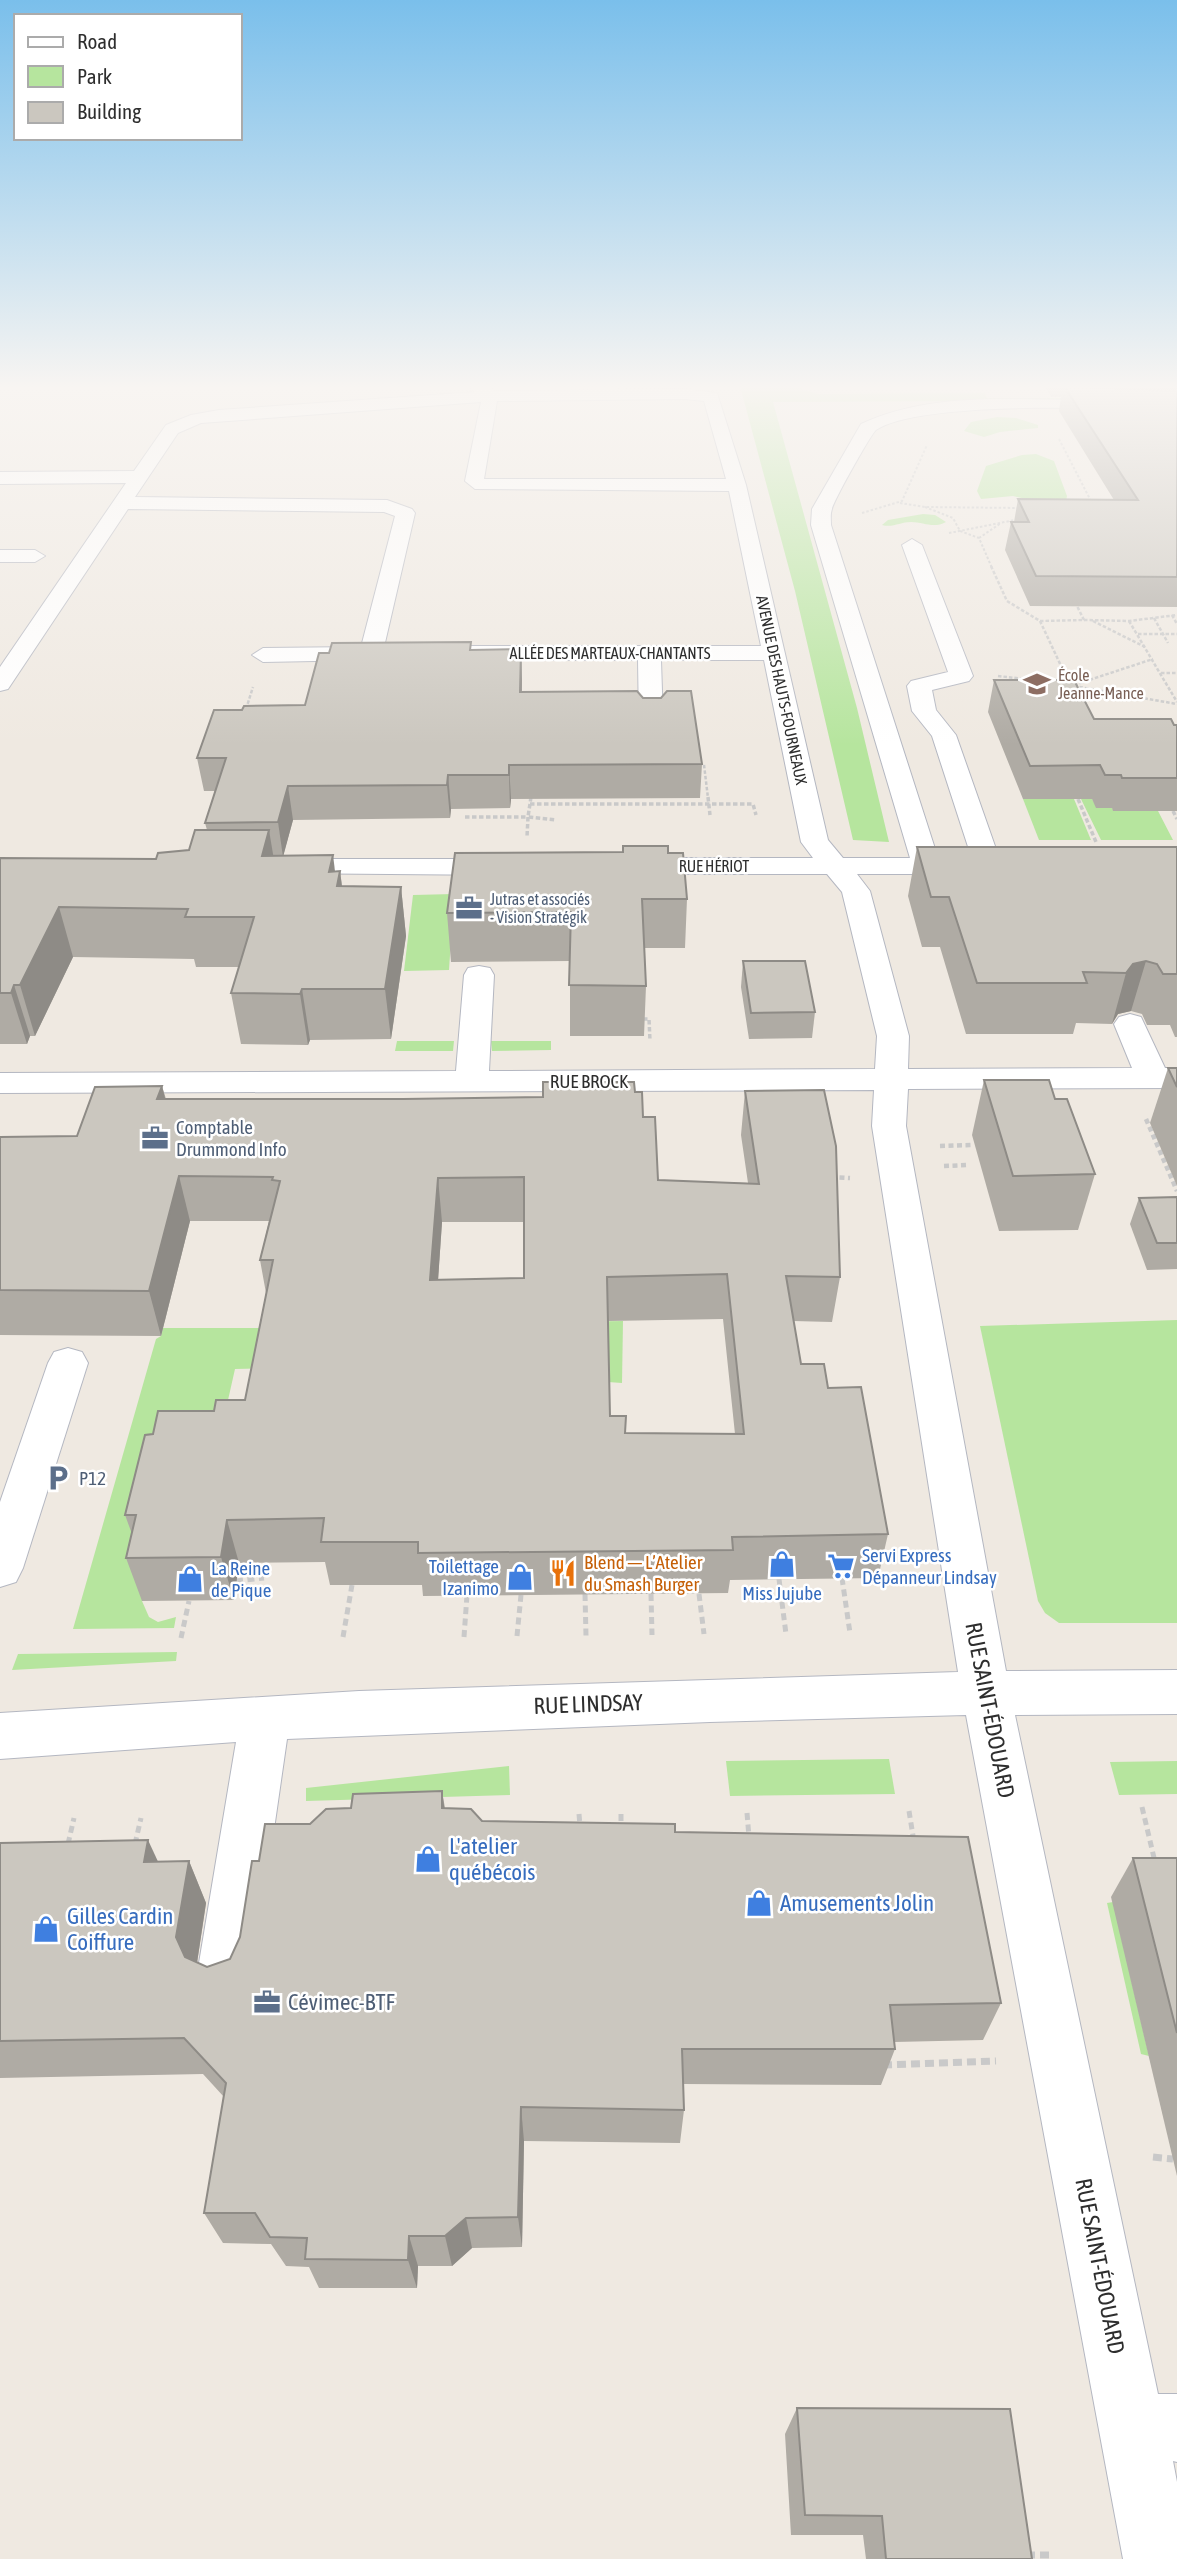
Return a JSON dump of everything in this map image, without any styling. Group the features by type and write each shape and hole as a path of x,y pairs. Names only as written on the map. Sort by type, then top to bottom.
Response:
{"street":[{"name":"AVENUE DES HAUTS-FOURNEAUX","path":"0,684 120,505"},
{"path":"336,505 387,506 405,513 370,654"},
{"name":"AVENUE DES HAUTS-FOURNEAUX","path":"742,505 776,653 812,831 815,842 835,865"},
{"path":"824,505 821,525 926,865"},
{"name":"RUE HÉRIOT","path":"612,866 1002,866 944,735 924,712 919,686 961,676 912,545"},
{"path":"0,556 35,556"},
{"path":"649,653 651,723"},
{"name":"ALLÉE DES MARTEAUX-CHANTANTS","path":"260,665 370,654 776,653"},
{"path":"257,867 527,855"},
{"name":"RUE SAINT-ÉDOUARD","path":"835,865 856,891 892,1036 889,1126 985,1692 1154,2427 1158,2559"},
{"path":"472,1082 479,975"},
{"path":"1130,1024 1165,1078"},
{"name":"RUE BROCK","path":"0,1083 1165,1078"},
{"path":"0,1568 68,1363"},
{"name":"RUE LINDSAY","path":"0,1736 559,1704 985,1692 1177,1692"},
{"path":"225,1975 265,1719"}],"path":[{"path":"915,505 1030,508"},
{"path":"925,507 953,518 960,531 979,538 1007,601 1040,621 1129,621 1177,615"},
{"path":"948,533 1029,518"},
{"path":"979,538 1003,521"},
{"path":"1077,606 1084,620"},
{"path":"1172,615 1177,624"},
{"path":"1154,618 1168,643"},
{"path":"1040,621 1076,696"},
{"path":"1092,621 1146,648"},
{"path":"1129,621 1177,703"},
{"path":"1138,634 1177,634"},
{"path":"1070,686 1153,659"},
{"path":"245,710 260,665"},
{"path":"1160,673 1177,673"},
{"path":"1016,676 1043,681"},
{"path":"1057,683 1177,703"},
{"path":"704,765 710,815"},
{"path":"527,855 531,796"},
{"path":"1078,799 1096,842"},
{"path":"530,804 753,804 756,815"},
{"path":"1173,811 1177,818"},
{"path":"466,817 556,820"},
{"path":"643,1019 649,1019 651,1052"},
{"path":"1145,1118 1177,1191"},
{"path":"939,1146 974,1145"},
{"path":"943,1166 968,1165"},
{"path":"827,1177 850,1178"},
{"path":"236,1581 264,1578"},
{"path":"842,1578 850,1633"},
{"path":"779,1579 786,1634"},
{"path":"343,1637 352,1585"},
{"path":"585,1594 586,1636"},
{"path":"651,1594 652,1635"},
{"path":"699,1594 704,1634"},
{"path":"464,1637 467,1595"},
{"path":"517,1636 521,1595"},
{"path":"181,1638 189,1601"},
{"path":"1142,1807 1157,1871"},
{"path":"909,1811 916,1851"},
{"path":"747,1813 750,1851"},
{"path":"579,1814 580,1840"},
{"path":"621,1814 621,1840"},
{"path":"64,1857 74,1818"},
{"path":"133,1856 141,1818"},
{"path":"879,2066 996,2061"},
{"path":"1153,2157 1173,2159"},
{"path":"1013,2555 1050,2555"}],"green space":[{"path":"772,505 801,505 857,708 889,842 853,840 795,591"},
{"path":"923,514 935,515 946,522 937,525 911,522 882,525 888,520"},
{"path":"1023,799 1074,799 1091,840 1039,840"},
{"path":"1081,799 1092,799 1097,808 1112,808 1114,811 1158,811 1173,840 1101,840"},
{"path":"454,894 449,970 404,971 413,895"},
{"path":"397,1041 454,1041 453,1051 395,1051"},
{"path":"491,1041 551,1041 551,1050 492,1051"},
{"path":"1177,1320 1177,1623 1059,1623 1045,1613 1038,1601 980,1326"},
{"path":"623,1321 622,1383 608,1382 557,1322"},
{"path":"163,1328 278,1328 270,1368 235,1369 219,1440 142,1601 149,1617 158,1622 176,1617 174,1628 73,1629 156,1339 161,1336"},
{"path":"177,1652 176,1661 12,1670 18,1654"},
{"path":"889,1759 895,1794 730,1796 726,1761"},
{"path":"1177,1761 1177,1794 1119,1795 1110,1762"},
{"path":"509,1766 510,1795 306,1801 306,1788"},
{"path":"1113,1902 1149,2056 1141,2054 1107,1903"}],"building":[{"path":"1021,505 1177,505 1177,577 1036,576 1011,522 1029,522"},
{"path":"471,642 470,650 521,649 520,692 637,691 643,698 661,698 667,691 691,691 702,764 509,765 509,775 448,775 447,785 288,786 278,822 205,823 226,758 197,758 214,710 242,710 244,706 305,705 319,653 329,653 332,643"},
{"path":"994,680 1074,680 1094,719 1171,719 1174,725 1177,725 1177,778 1122,778 1121,775 1105,775 1100,765 1030,766"},
{"path":"195,830 269,830 262,856 333,855 329,872 340,871 337,886 401,887 385,989 302,989 300,994 231,993 254,917 185,917 188,909 59,907 20,985 14,985 11,993 0,993 0,858 156,859 158,853 189,850"},
{"path":"623,846 668,846 668,853 683,853 687,899 642,899 646,986 569,985 571,912 447,913 455,853 623,852"},
{"path":"917,847 1177,847 1177,974 1163,974 1157,964 1146,961 1133,964 1126,973 1083,972 1087,983 977,983 949,897 931,897"},
{"path":"743,961 805,961 815,1012 751,1013"},
{"path":"1168,1068 1177,1068 1177,1087"},
{"path":"984,1080 1049,1080 1055,1099 1067,1099 1095,1174 1013,1176"},
{"path":"543,1082 634,1082 635,1092 642,1092 643,1117 655,1117 658,1180 759,1184 745,1091 824,1090 836,1146 840,1277 786,1276 801,1364 824,1364 828,1388 861,1387 888,1534 732,1537 733,1550 418,1553 418,1542 321,1542 324,1518 227,1520 221,1557 126,1558 136,1515 125,1515 145,1435 153,1434 158,1411 214,1411 216,1400 245,1400 273,1260 260,1260 280,1181 272,1180 273,1177 179,1176 149,1291 0,1290 0,1137 77,1136 95,1087 162,1086 157,1099 543,1097","holes":["524,1177 524,1278 430,1280 438,1178","727,1274 744,1434 625,1433 626,1416 610,1416 607,1277"]},
{"path":"1177,1197 1177,1243 1157,1243 1139,1198"},
{"path":"442,1791 442,1808 471,1809 482,1821 675,1824 675,1832 968,1837 1001,2003 890,2005 895,2049 682,2049 684,2110 521,2107 518,2217 466,2218 445,2236 409,2236 408,2260 305,2259 307,2238 270,2237 255,2213 204,2213 226,2083 184,2038 0,2041 0,1843 148,1840 144,1862 189,1861 176,1937 185,1957 207,1967 230,1959 240,1937 252,1861 259,1861 265,1824 310,1824 326,1809 351,1808 353,1794"},
{"path":"1133,1858 1177,1858 1177,2033"},
{"path":"797,2408 1010,2409 1032,2559 886,2559 882,2516 805,2515"}],"place":[{"name":"École Jeanne-Mance","path":"1037,684"},
{"name":"Jutras et associés - Vision Stratégik","path":"469,908"},
{"name":"Comptable Drummond Info","path":"155,1138"},
{"name":"P12","path":"58,1478"},
{"name":"Miss Jujube","path":"782,1564"},
{"name":"Servi Express Dépanneur Lindsay","path":"841,1566"},
{"name":"Blend — L’Atelier du Smash Burger","path":"563,1573"},
{"name":"Toilettage Izanimo","path":"520,1577"},
{"name":"La Reine de Pique","path":"190,1579"},
{"name":"L'atelier québécois","path":"428,1859"},
{"name":"Amusements Jolin","path":"759,1903"},
{"name":"Gilles Cardin Coiffure","path":"46,1929"},
{"name":"Cévimec-BTF","path":"267,2002"}]}
